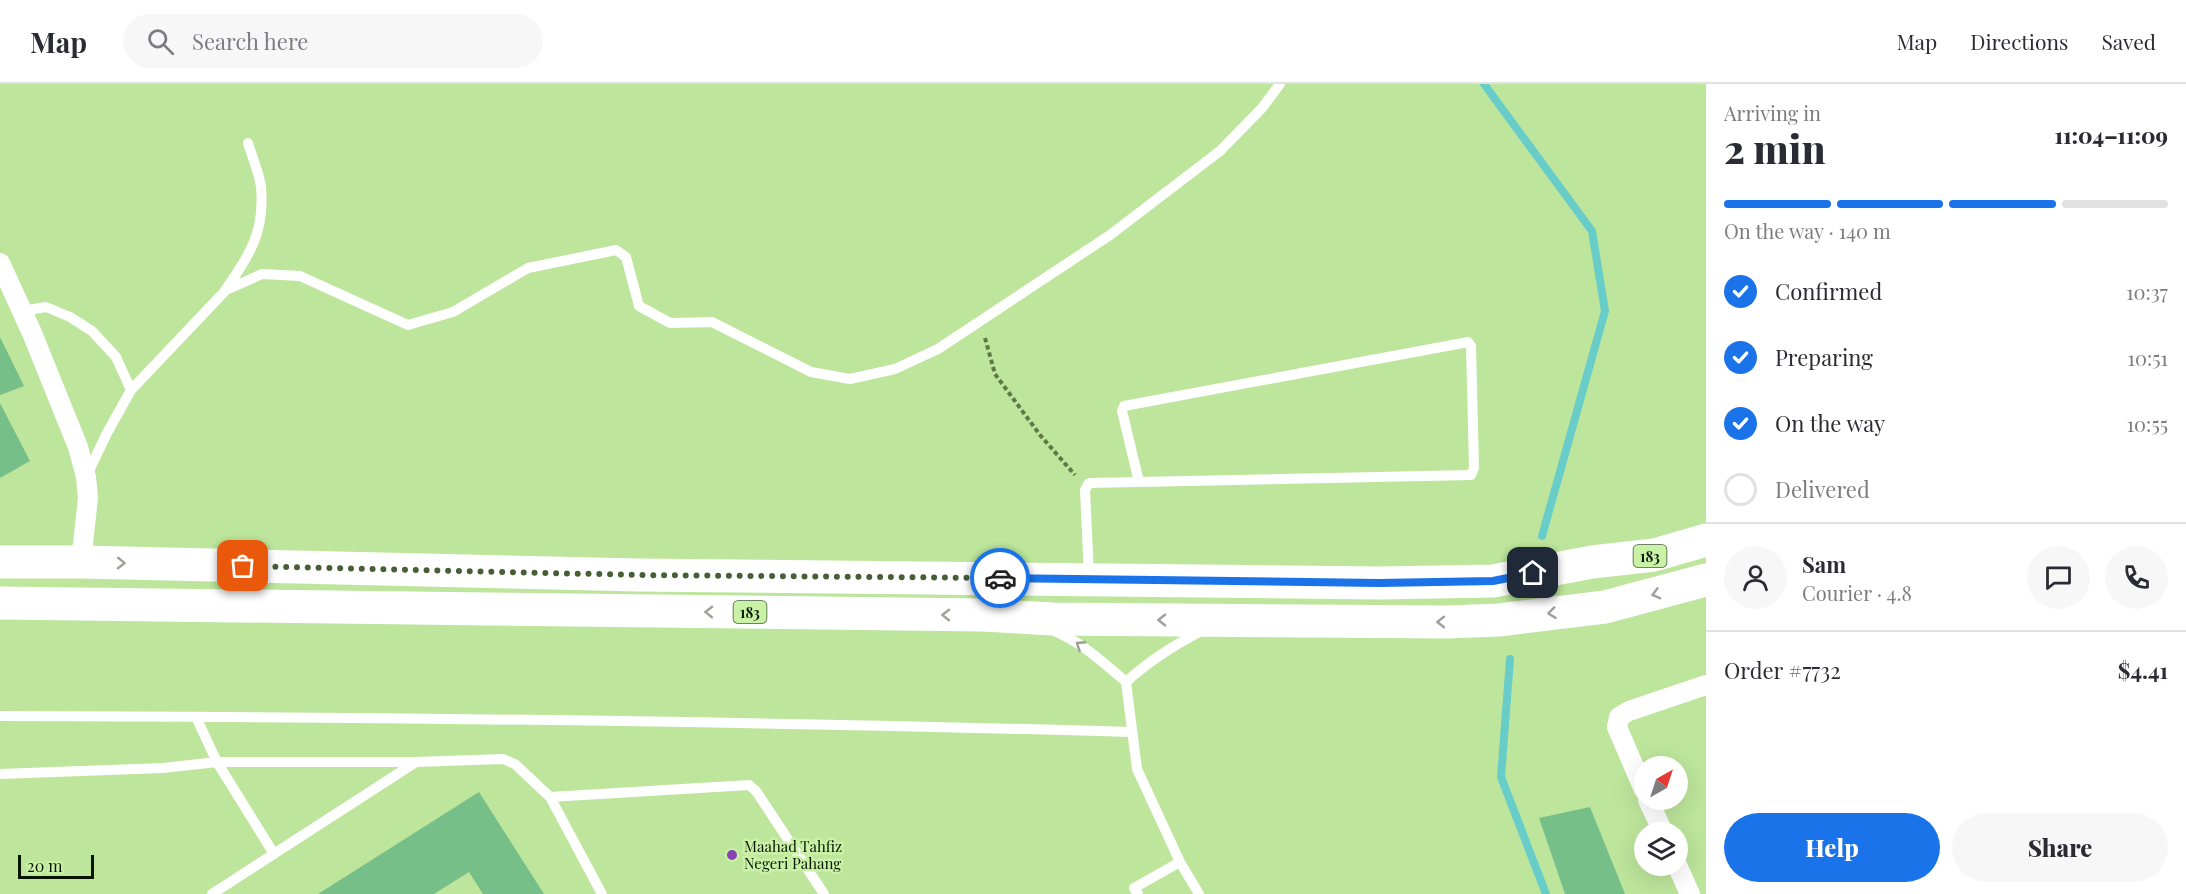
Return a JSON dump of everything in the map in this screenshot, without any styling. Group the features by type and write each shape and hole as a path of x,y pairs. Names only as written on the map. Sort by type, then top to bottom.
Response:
{"highway":[{"name":"183","path":"0,562 638,575 1379,583 1493,581 1592,562 1654,555 1706,540"},
{"name":"183","path":"0,603 982,615 1053,619 1448,622 1499,620 1605,607 1706,580"}],"street":[{"path":"0,262 78,447 86,477 88,498 81,562"},
{"path":"1634,767 1617,727 1619,717 1629,711 1706,685"},
{"path":"1682,876 1690,894"}],"lane":[{"path":"226,290 262,274 300,276 408,325 453,312 528,268 616,250 626,257 639,306 660,318 670,323 712,322 811,372 850,379 895,369 938,348 1110,235 1220,151 1262,108 1280,84"},
{"path":"86,477 131,390 226,290 248,259 260,228 261,186 248,142"},
{"path":"22,311 46,307 70,317 92,331 116,357 131,390"},
{"path":"1089,579 1086,488 1089,483 1138,482 1471,475 1474,468 1470,346 1468,342 1462,342 1124,406 1122,411 1138,482"},
{"path":"982,615 1034,623 1064,635 1088,650 1126,682 1137,769 1180,862 1199,894"},
{"path":"1126,682 1146,663 1167,649 1222,620"},
{"path":"0,716 474,718 1131,732"},
{"path":"196,717 217,762 274,854"},
{"path":"0,774 163,768 217,762 416,762 503,759 515,765 550,797 603,894"},
{"path":"212,894 416,762"},
{"path":"550,797 749,785 756,791 824,894"},
{"path":"1138,894 1134,888 1180,862"}],"path":[{"path":"980,320 995,374 1040,435 1086,488"}],"building":[{"path":"0,337 24,386 0,395"},
{"path":"0,403 30,461 0,478"},
{"path":"479,792 544,894 483,894 469,872 434,894 318,894"},
{"path":"1590,807 1625,894 1565,894 1539,818"}],"waterway":[{"path":"1484,84 1592,231 1605,311 1542,536"},
{"path":"1510,659 1501,777 1546,894"}],"way so far":[{"path":"243,566 638,575 1000,578"}],"place":[{"name":"Maahad Tahfiz Negeri Pahang","path":"732,855"}],"route":[{"path":"1000,578 1379,583 1493,581 1533,573"}]}
